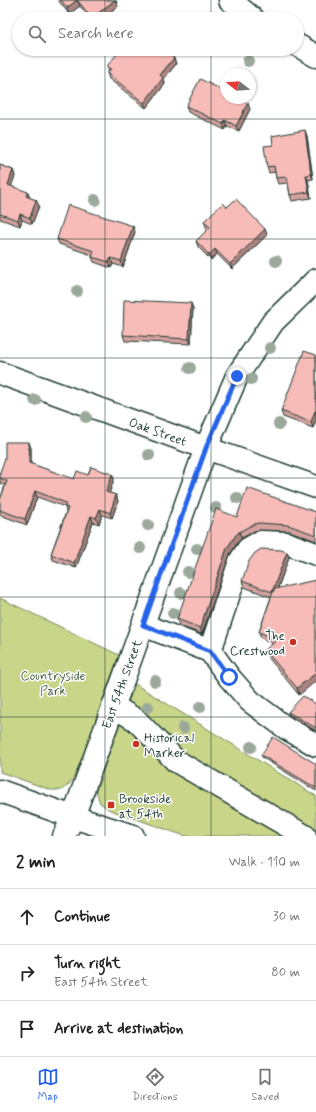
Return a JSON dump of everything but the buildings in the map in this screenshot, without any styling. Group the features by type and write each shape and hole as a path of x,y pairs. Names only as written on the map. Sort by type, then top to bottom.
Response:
{"street":[{"path":"230,0 245,12"},
{"path":"304,49 316,56"},
{"name":"East 54th Street","path":"70,830 206,448 237,376 274,322 316,280"},
{"name":"Oak Street","path":"0,373 316,487"},
{"path":"210,651 240,561 248,549 260,542 286,543 316,554"},
{"path":"143,625 210,651 229,677 250,701 286,728 316,745"},
{"path":"113,706 136,720 176,761 305,836"},
{"path":"0,791 70,830 133,836"}],"green space":[{"name":"Countryside Park","path":"0,598 119,655 77,772 70,783 62,790 51,790 0,772"},
{"path":"135,684 316,796 316,836 185,836 110,810 100,803 96,791"}],"place":[{"name":"The Crestwood","path":"293,642"},
{"name":"Historical Marker","path":"136,744"},
{"name":"Brookside at 54th","path":"111,805"}],"route":[{"path":"229,677 210,651 143,625 206,448 237,376"}]}
